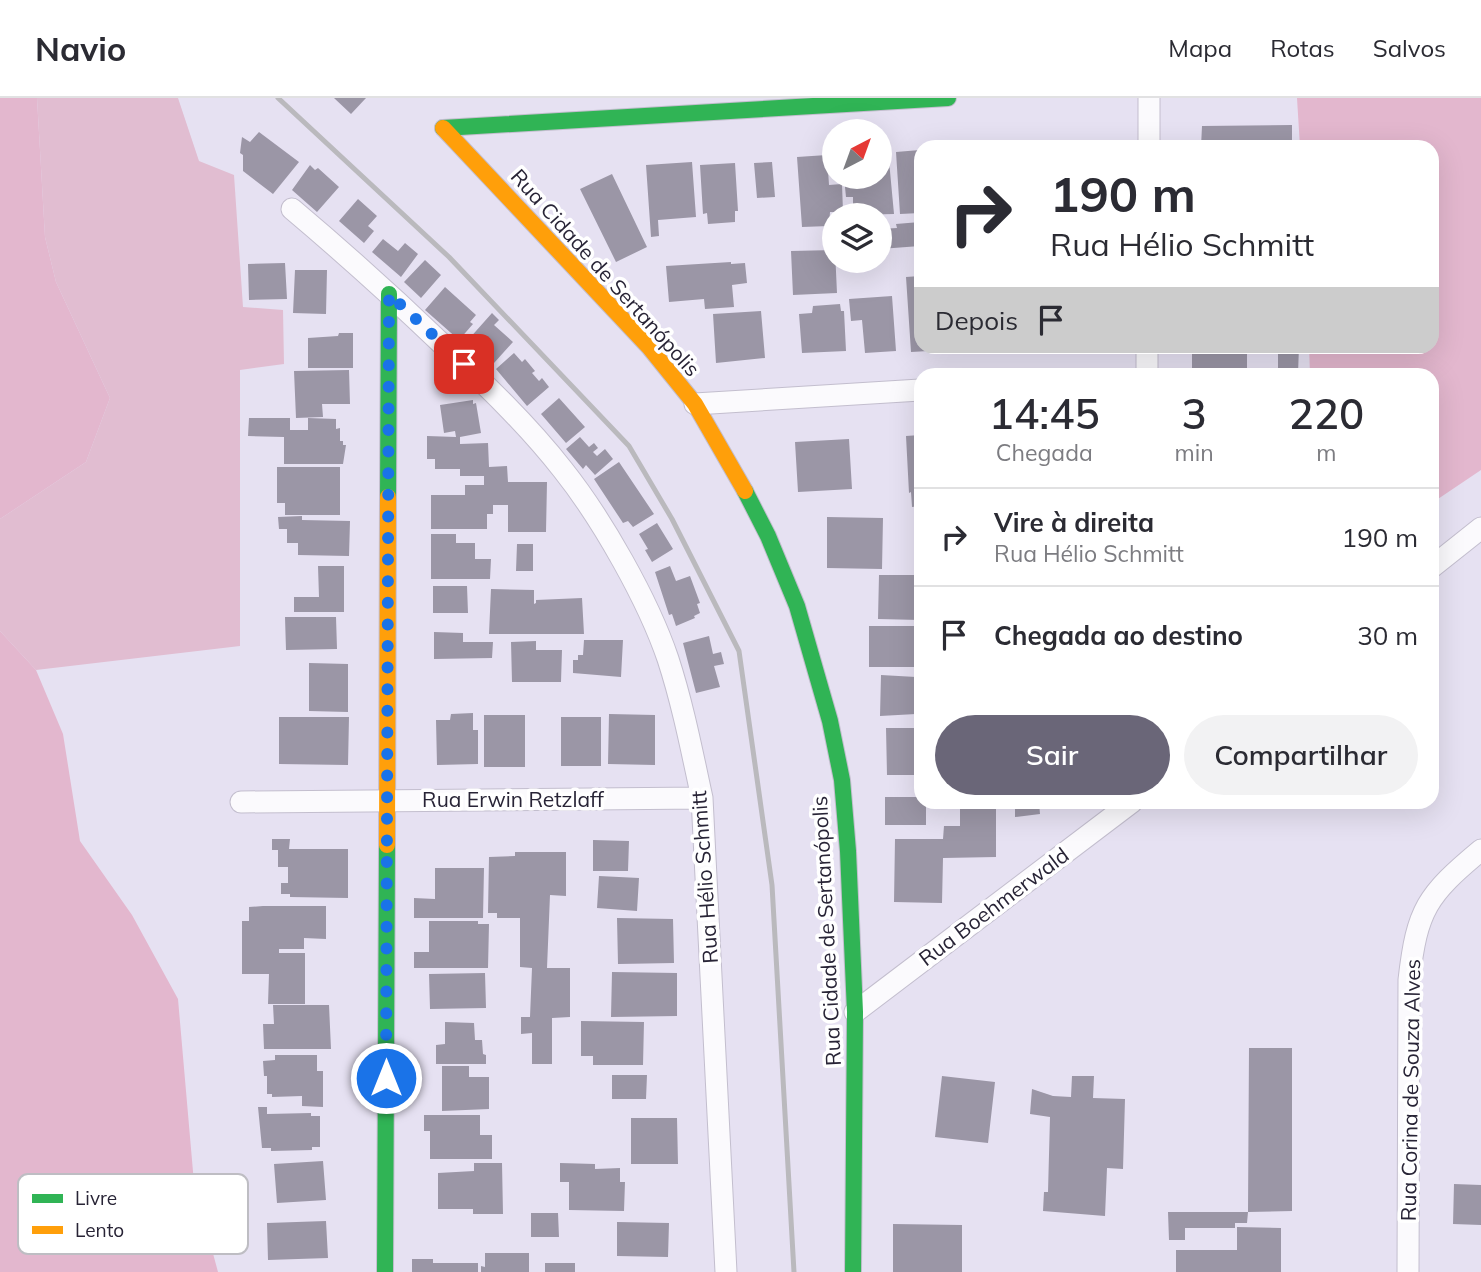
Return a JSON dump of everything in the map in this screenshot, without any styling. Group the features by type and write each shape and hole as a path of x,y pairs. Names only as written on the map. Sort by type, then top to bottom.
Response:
{"street":[{"path":"742,104 948,98"},
{"path":"1149,98 1149,140"},
{"name":"Rua Cidade de Sertanópolis","path":"742,104 443,128 649,347 695,404 768,536 797,606 830,720 842,780 848,851 855,1012 853,1272"},
{"name":"Rua Hélio Schmitt","path":"292,209 389,294 523,424 564,471 640,593 667,658 687,726 702,799 726,1272"},
{"path":"385,1272 389,294"},
{"path":"695,404 914,390"},
{"path":"1439,561 1481,528"},
{"name":"Rua Erwin Retzlaff","path":"241,802 702,799"},
{"name":"Rua Boehmerwald","path":"855,1012 1123,809"},
{"name":"Rua Corina de Souza Alves","path":"1408,1272 1409,980 1414,938 1426,905 1445,880 1481,850"}],"shaded area":[{"path":"0,98 37,98 45,237 56,282 110,398 86,462 0,519"},
{"path":"37,98 178,98 199,161 234,175 243,307 283,310 284,364 240,370 240,646 36,670 0,631 0,519 86,462 110,398 56,282 45,237"},
{"path":"1297,98 1481,98 1481,470 1439,498 1439,368 1310,368 1309,354 1439,354 1439,140 1300,140"},
{"path":"0,631 36,670 63,734 80,841 132,915 178,999 193,1174 18,1174 18,1254 213,1254 218,1272 0,1272"}],"building":[{"path":"334,98 366,98 351,114"},
{"path":"1292,125 1292,140 1201,140 1202,126"},
{"path":"259,132 299,162 273,194 243,171 243,155 240,153 242,137 250,142"},
{"path":"914,150 914,213 900,214 896,152"},
{"path":"822,155 822,189 842,189 843,203 822,203 822,226 802,227 797,157"},
{"path":"692,162 696,217 658,220 659,236 651,237 646,165"},
{"path":"772,162 775,197 757,198 754,163"},
{"path":"735,163 738,211 735,211 735,222 708,224 707,213 703,214 700,165"},
{"path":"310,165 315,170 318,168 339,187 317,212 292,190"},
{"path":"612,174 647,247 616,262 580,189"},
{"path":"845,189 892,189 894,214 892,203 853,203 853,197 846,197"},
{"path":"358,199 377,216 368,226 374,231 364,243 339,221"},
{"path":"914,222 914,246 892,248 892,228 897,228 896,224"},
{"path":"383,239 398,251 405,243 418,254 401,277 372,252"},
{"path":"822,250 822,273 836,273 837,293 793,295 791,251"},
{"path":"425,260 441,275 421,298 404,282"},
{"path":"285,263 287,299 249,300 248,264"},
{"path":"745,263 747,283 732,285 734,307 705,309 704,299 669,302 666,266"},
{"path":"295,270 327,270 326,314 293,313"},
{"path":"914,276 914,352 911,352 906,277"},
{"path":"445,287 476,315 470,322 473,324 459,340 425,310"},
{"path":"892,296 896,351 865,353 862,320 851,321 849,299"},
{"path":"840,304 841,311 844,311 846,351 802,353 799,314 812,313 813,306"},
{"path":"761,311 765,358 716,363 713,314"},
{"path":"492,313 499,320 494,325 513,342 494,363 468,340"},
{"path":"339,333 353,333 353,368 308,368 308,338 338,336"},
{"path":"514,353 522,362 525,359 535,371 532,373 539,381 542,378 549,387 527,406 496,369"},
{"path":"1192,354 1247,354 1247,368 1192,368"},
{"path":"1278,354 1299,354 1298,368 1278,368"},
{"path":"349,370 350,404 322,404 323,417 296,418 294,371"},
{"path":"559,398 585,427 566,443 541,414"},
{"path":"473,400 473,404 476,403 481,433 460,437 460,444 488,443 489,467 507,466 508,482 547,482 546,532 508,532 508,505 493,505 493,514 487,514 487,529 431,529 431,495 465,495 465,485 484,485 484,476 460,476 460,469 435,469 435,459 427,459 427,436 456,437 455,431 444,433 440,405"},
{"path":"249,418 290,418 290,430 308,430 308,418 336,419 336,429 340,428 340,441 346,445 343,464 284,464 284,437 248,436"},
{"path":"914,435 912,507 911,492 909,493 906,436"},
{"path":"580,437 589,447 594,443 598,448 593,452 597,456 605,449 613,459 595,475 586,465 583,469 566,449"},
{"path":"849,439 852,489 798,492 795,442"},
{"path":"619,462 654,514 633,527 628,521 623,523 594,479"},
{"path":"277,467 340,467 340,515 285,515 285,503 277,503"},
{"path":"302,516 302,520 350,521 349,556 298,555 298,543 287,543 287,529 279,529 278,517"},
{"path":"827,517 883,518 882,569 827,568"},
{"path":"657,523 673,549 652,562 639,534"},
{"path":"431,534 456,534 456,543 475,543 475,559 491,559 490,579 431,579"},
{"path":"517,544 533,544 533,571 516,571"},
{"path":"318,566 344,566 344,612 294,612 294,597 319,597"},
{"path":"670,566 676,581 690,576 700,603 697,604 700,613 694,616 695,618 676,626 672,614 669,615 655,572"},
{"path":"879,575 914,575 914,620 878,619"},
{"path":"433,586 467,586 468,613 433,613"},
{"path":"491,589 534,590 534,604 536,600 582,598 584,634 489,634"},
{"path":"285,617 336,617 337,649 286,650"},
{"path":"869,626 914,626 914,667 869,667"},
{"path":"434,632 463,633 463,642 493,642 492,658 434,659"},
{"path":"709,636 713,654 721,652 724,664 714,666 720,687 696,693 683,643"},
{"path":"584,640 623,640 621,677 573,673 573,660 578,660 578,655 583,655"},
{"path":"536,641 536,650 562,650 561,682 512,682 511,642"},
{"path":"309,663 348,664 348,712 309,711"},
{"path":"881,675 914,677 914,714 880,716"},
{"path":"473,713 473,730 478,730 478,764 437,765 436,720 450,720 451,714"},
{"path":"609,714 655,715 655,765 608,764"},
{"path":"484,715 525,715 525,767 484,767"},
{"path":"279,717 349,717 348,765 279,764"},
{"path":"561,717 601,717 601,766 561,766"},
{"path":"886,728 914,728 914,775 887,775"},
{"path":"885,797 914,797 914,809 926,809 926,825 885,825"},
{"path":"960,809 996,809 996,857 943,858 942,903 894,902 895,839 943,839 944,826 960,826"},
{"path":"1015,809 1040,809 1040,814 1015,817"},
{"path":"272,839 290,839 289,849 348,849 348,898 290,897 290,894 281,894 281,883 288,883 288,867 278,867 278,850 272,850"},
{"path":"593,840 629,841 628,871 593,871"},
{"path":"515,852 566,852 566,896 550,895 547,968 570,968 570,1017 552,1018 552,1064 532,1064 532,1033 521,1034 521,1017 530,1017 532,968 520,967 520,918 497,918 497,913 488,913 489,857 515,856"},
{"path":"435,868 484,868 483,918 414,918 414,898 435,899"},
{"path":"599,876 639,878 637,911 597,908"},
{"path":"326,906 326,939 304,938 304,949 279,949 279,953 305,953 305,1004 268,1004 269,974 242,974 242,921 249,921 249,907"},
{"path":"617,918 673,919 674,963 618,964"},
{"path":"429,921 478,921 478,924 489,924 488,968 414,968 414,952 429,952"},
{"path":"612,972 677,973 677,1016 611,1017"},
{"path":"485,973 486,1008 430,1009 429,974"},
{"path":"273,1005 329,1005 331,1049 264,1049 263,1024 274,1024"},
{"path":"581,1021 644,1022 643,1065 593,1065 593,1056 581,1056"},
{"path":"445,1022 474,1023 475,1040 482,1040 486,1064 436,1064 436,1045 445,1044"},
{"path":"1249,1048 1292,1048 1292,1211 1248,1212"},
{"path":"275,1055 317,1055 317,1071 323,1071 323,1107 302,1106 302,1096 272,1097 272,1094 267,1094 267,1076 264,1076 263,1061 275,1060"},
{"path":"442,1066 469,1066 469,1077 489,1077 489,1109 442,1111"},
{"path":"612,1075 647,1075 646,1099 612,1099"},
{"path":"942,1076 995,1082 988,1143 935,1137"},
{"path":"1072,1076 1094,1076 1093,1098 1125,1099 1123,1169 1107,1168 1105,1216 1043,1211 1044,1192 1048,1192 1050,1117 1030,1114 1032,1089 1053,1096 1071,1097"},
{"path":"258,1107 267,1107 267,1114 311,1113 311,1116 320,1116 320,1147 312,1147 312,1150 271,1151 271,1148 262,1148"},
{"path":"424,1115 480,1115 480,1135 492,1135 492,1159 430,1159 430,1131 424,1131"},
{"path":"631,1118 677,1118 678,1164 631,1164"},
{"path":"323,1161 326,1200 277,1203 274,1164"},
{"path":"474,1163 502,1163 503,1214 473,1214 473,1209 438,1209 438,1173 474,1171"},
{"path":"560,1163 595,1164 595,1169 620,1168 620,1182 625,1182 624,1211 569,1210 569,1182 560,1182"},
{"path":"1454,1184 1481,1185 1481,1225 1453,1224"},
{"path":"1168,1212 1248,1212 1247,1223 1235,1223 1235,1228 1185,1228 1185,1240 1169,1240"},
{"path":"531,1213 558,1213 559,1237 531,1237"},
{"path":"326,1221 328,1258 268,1260 267,1223"},
{"path":"617,1222 669,1223 668,1257 617,1256"},
{"path":"893,1224 962,1225 962,1272 893,1272"},
{"path":"1237,1227 1281,1228 1281,1272 1176,1272 1176,1250 1237,1250"},
{"path":"485,1253 529,1253 529,1272 481,1272 481,1266 485,1267"},
{"path":"412,1259 433,1259 433,1263 478,1263 478,1272 412,1272"},
{"path":"545,1263 575,1263 575,1272 545,1272"}],"railway":[{"path":"278,98 449,257 629,446 672,519 739,651 772,885 794,1272"}],"traffic: fast":[{"path":"443,128 948,98"},
{"path":"388,497 389,294"},
{"path":"745,491 768,536 797,606 830,721 842,780 855,1012 853,1272"},
{"path":"385,1272 387,845"}],"traffic: slow":[{"path":"443,128 649,347 695,404 745,491"},
{"path":"387,845 388,497"}],"route":[{"path":"386,1078 389,294 464,364"}]}
